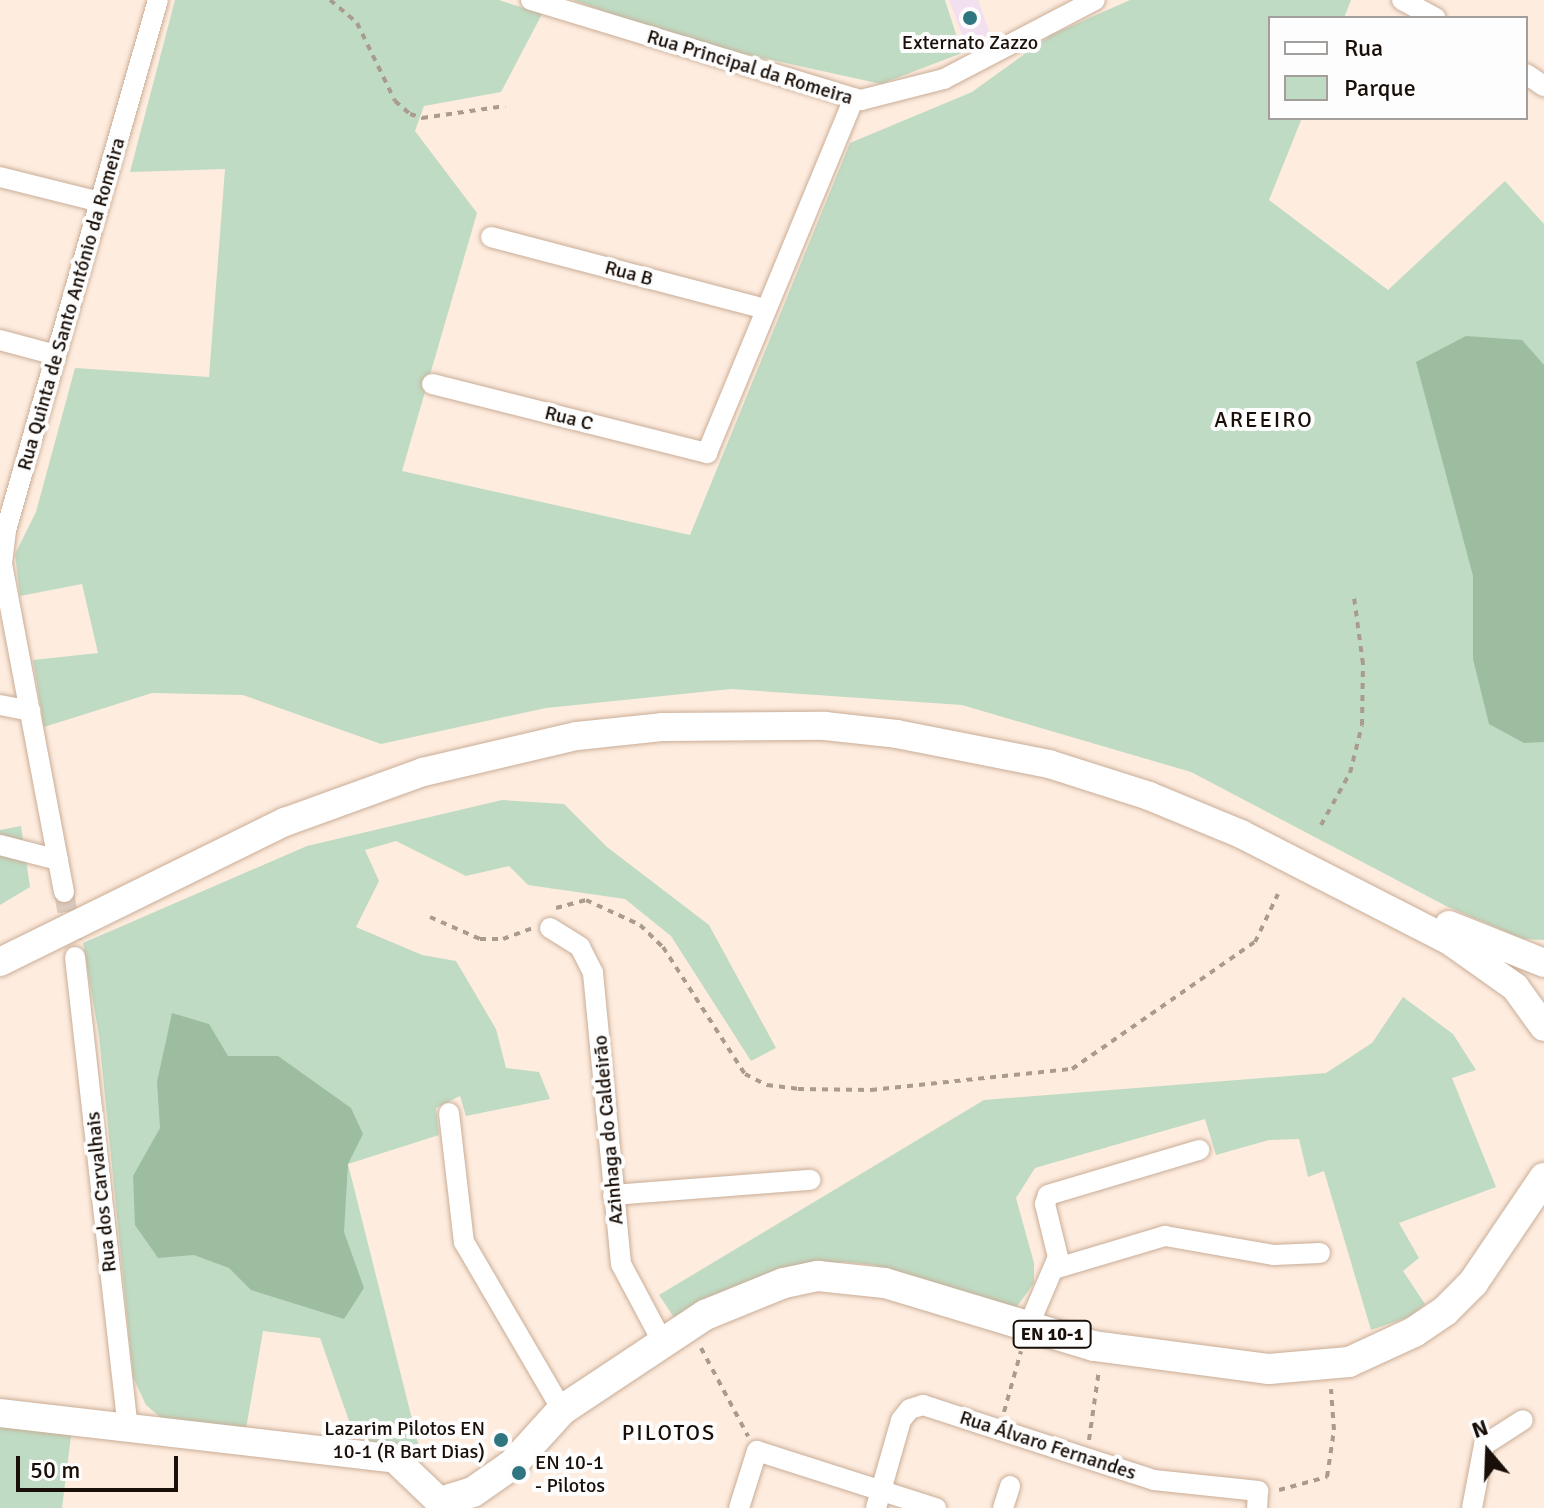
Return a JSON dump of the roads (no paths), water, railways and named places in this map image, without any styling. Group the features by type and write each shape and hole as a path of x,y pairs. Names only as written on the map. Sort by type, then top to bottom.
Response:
{"main road":[{"path":"0,947 210,840 398,765 573,723 670,712 773,710 868,716 964,731 1095,764 1194,799 1497,948 1544,963"},
{"path":"0,962 285,822 423,772 577,736 662,727 825,726 926,738 1049,764 1149,796 1241,834 1450,941 1515,987 1544,1027"},
{"name":"EN 10-1","path":"435,1505 476,1470 535,1434 562,1410 662,1341 688,1325 784,1283 853,1276 1103,1348 1269,1369 1326,1367 1380,1349 1445,1311 1473,1283 1543,1178"},
{"path":"0,1413 395,1459 435,1505"}],"street":[{"name":"Rua Quinta de Santo António da Romeira","path":"64,892 2,563 3,529 158,0"},
{"name":"Rua Principal da Romeira","path":"531,0 854,98 944,79 1095,0"},
{"path":"1402,0 1432,16"},
{"path":"766,309 854,98"},
{"path":"0,177 100,202"},
{"name":"Rua B","path":"491,237 766,309"},
{"name":"Rua C","path":"432,384 707,453 766,309"},
{"path":"0,340 56,355"},
{"path":"0,705 30,711"},
{"path":"0,845 58,860"},
{"name":"Azinhaga do Caldeirão","path":"550,928 580,947 593,973 621,1264 662,1341"},
{"name":"Rua dos Carvalhais","path":"75,957 128,1426"},
{"path":"449,1113 464,1242 562,1410"},
{"path":"1028,1327 1058,1254 1045,1206 1048,1195 1199,1150"},
{"path":"613,1195 810,1180"},
{"path":"1054,1269 1167,1236 1274,1255 1320,1253"},
{"name":"Rua Álvaro Fernandes","path":"879,1499 901,1420 910,1409 929,1406 1154,1480 1258,1500"},
{"path":"1472,1508 1484,1445 1523,1420"},
{"path":"739,1508 757,1451 879,1499 936,1508"},
{"path":"1003,1508 1010,1486"}],"tunnel":[{"path":"64,892 75,957"}],"place":[{"name":"Externato Zazzo","path":"970,18"},
{"name":"Lazarim Pilotos EN 10-1 (R Bart Dias)","path":"501,1440"},
{"name":"EN 10-1 - Pilotos","path":"519,1473"}],"district":[{"name":"AREEIRO","path":"1264,420"},
{"name":"PILOTOS","path":"669,1433"}]}
